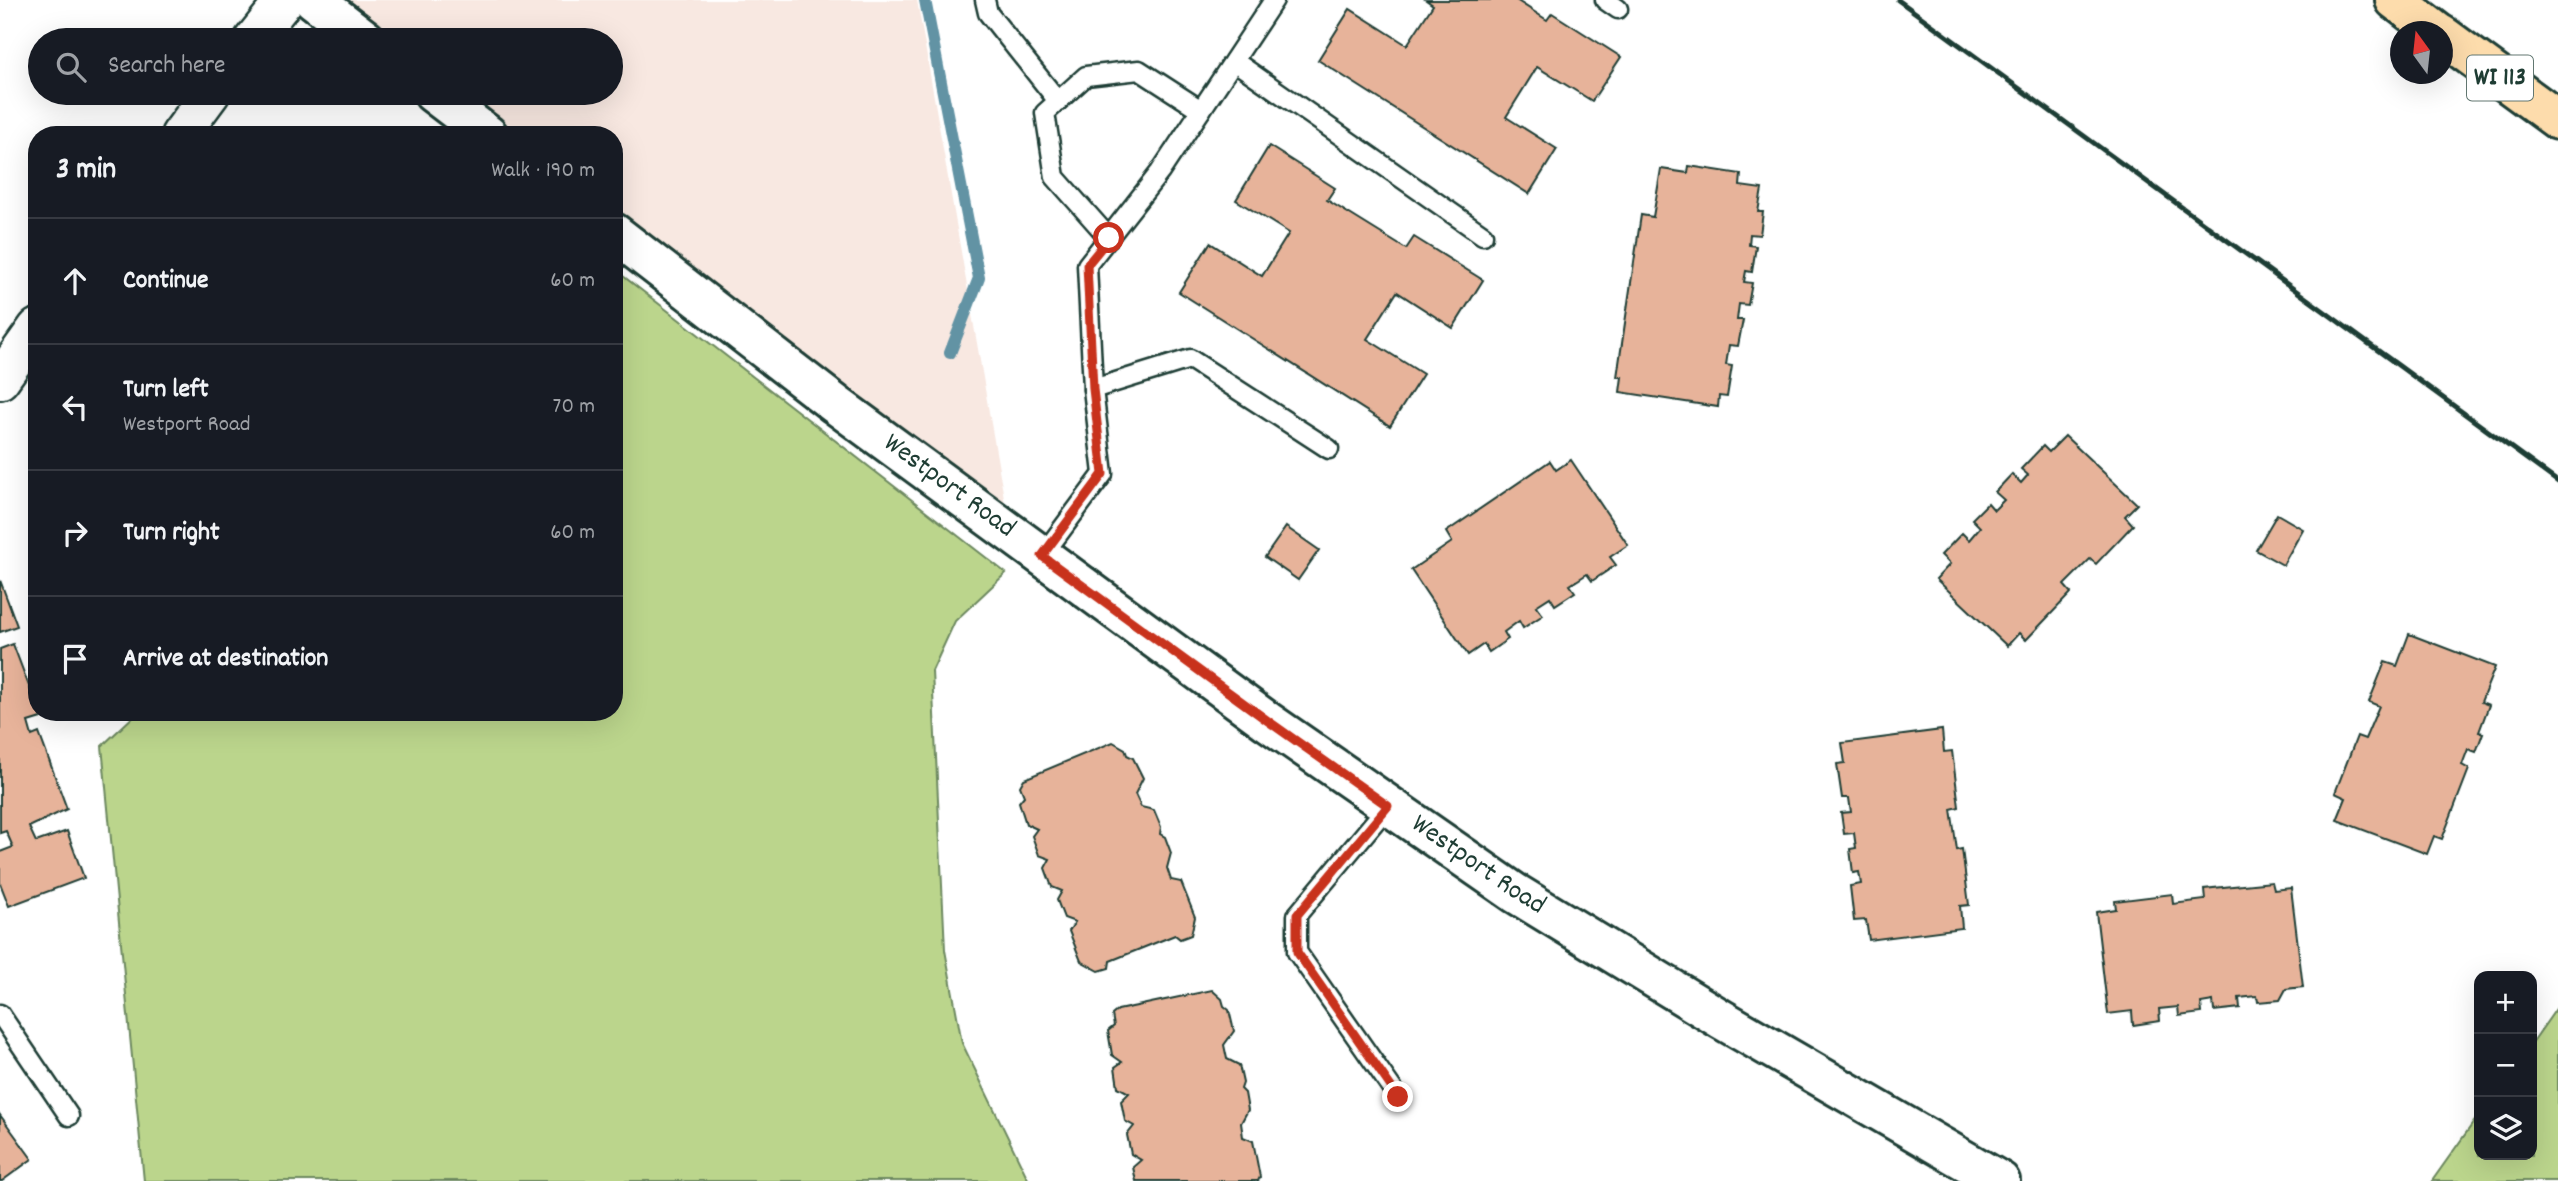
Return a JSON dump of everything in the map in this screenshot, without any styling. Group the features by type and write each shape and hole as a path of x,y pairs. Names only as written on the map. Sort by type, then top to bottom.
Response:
{"main road":[{"name":"WI 113","path":"2395,0 2423,21"},
{"name":"WI 113","path":"2453,43 2558,120"}],"street":[{"path":"263,28 285,0"},
{"path":"314,0 350,28"},
{"path":"187,126 202,105"},
{"path":"449,105 476,126"},
{"name":"Westport Road","path":"623,240 835,404 1042,556 1268,721 1527,901 1721,1019 2000,1181"},
{"path":"0,380 28,340"}],"lane":[{"path":"985,0 988,13 1058,101"},
{"path":"1042,556 1103,474 1093,389 1087,265 1160,172 1234,61 1261,9 1274,0"},
{"path":"1234,61 1483,235"},
{"path":"1109,238 1055,177 1045,113 1086,76 1139,69 1201,110"},
{"path":"1093,389 1190,359 1329,449"},
{"path":"1388,806 1297,915 1297,952 1398,1097"},
{"path":"0,1014 69,1116"}],"shaded area":[{"path":"314,0 917,0 1010,532 623,240 623,126 476,126 449,105 623,105 623,28 350,28"}],"green space":[{"path":"623,276 1006,573 955,621 932,671 945,950 962,1043 1029,1181 144,1181 102,746 128,721 623,721"},
{"path":"2558,1006 2558,1181 2432,1181 2474,1122 2474,1160 2537,1160 2537,1036"}],"building":[{"path":"1426,0 1516,0 1547,20 1552,13 1621,57 1592,101 1537,67 1506,117 1557,149 1529,194 1318,60 1350,9 1407,45 1433,5"},
{"path":"1269,146 1335,188 1327,200 1406,249 1414,237 1483,280 1453,328 1397,292 1367,339 1423,374 1390,426 1179,292 1210,243 1262,276 1289,233 1236,200"},
{"path":"1689,166 1741,174 1740,186 1762,189 1758,212 1763,212 1760,235 1750,234 1749,245 1756,246 1752,272 1746,271 1744,282 1752,283 1748,305 1739,304 1737,320 1743,320 1738,346 1729,345 1726,365 1732,366 1727,397 1719,396 1718,407 1620,392 1622,377 1617,377 1641,215 1653,217 1661,169 1688,173"},
{"path":"2065,436 2137,504 2125,516 2133,525 2096,564 2090,559 2064,585 2071,593 2026,640 2019,633 2007,646 1936,579 1950,564 1941,555 1962,533 1969,540 1980,527 1972,519 1988,503 1994,510 2004,500 1995,492 2012,474 2021,483 2028,475 2021,469 2043,446 2049,452"},
{"path":"1571,460 1628,545 1610,557 1616,565 1592,581 1587,574 1570,585 1575,592 1555,605 1550,597 1536,606 1543,615 1523,628 1519,621 1504,632 1508,639 1489,652 1484,644 1468,655 1411,570 1452,542 1446,532 1550,461 1556,470"},
{"path":"2277,514 2303,529 2283,565 2256,550"},
{"path":"1286,527 1319,550 1298,580 1265,557"},
{"path":"0,580 17,626 0,632"},
{"path":"2409,634 2495,667 2481,702 2489,705 2479,732 2483,733 2476,752 2468,749 2462,765 2469,769 2442,839 2434,836 2427,854 2337,820 2346,798 2335,793 2357,736 2365,739 2379,706 2369,702 2385,662 2397,666"},
{"path":"13,644 28,684 28,721 31,721 28,722 32,736 39,733 67,809 29,827 36,842 67,831 84,878 9,906 0,883 0,852 13,847 6,831 0,833 0,649"},
{"path":"1942,730 1944,752 1952,751 1959,807 1951,809 1957,850 1962,849 1969,905 1960,906 1962,928 1869,940 1866,920 1854,921 1850,886 1861,884 1859,872 1853,873 1850,849 1856,848 1854,833 1844,834 1841,813 1851,812 1849,798 1842,798 1837,764 1845,763 1842,743"},
{"path":"1113,742 1133,758 1143,778 1135,794 1141,807 1154,810 1161,827 1160,834 1165,837 1171,853 1167,868 1171,880 1181,882 1195,917 1191,935 1180,939 1175,935 1110,961 1109,968 1099,971 1081,961 1069,931 1075,922 1064,918 1057,900 1062,891 1052,887 1045,868 1050,859 1039,855 1032,836 1037,829 1026,824 1019,802 1024,796 1020,786 1024,779"},
{"path":"2272,882 2274,890 2291,888 2303,987 2286,989 2280,1000 2258,1002 2257,996 2239,998 2240,1008 2214,1011 2213,1001 2201,1003 2202,1013 2179,1016 2178,1007 2159,1009 2160,1021 2133,1025 2132,1011 2108,1014 2096,912 2116,909 2115,901 2172,894 2173,904 2205,900 2204,889"},
{"path":"1212,990 1229,1010 1234,1031 1224,1045 1227,1059 1239,1065 1243,1083 1241,1089 1245,1093 1248,1110 1241,1123 1243,1137 1253,1141 1260,1177 1258,1181 1136,1181 1133,1167 1141,1160 1131,1154 1127,1135 1134,1126 1125,1121 1121,1101 1129,1093 1118,1087 1115,1067 1122,1062 1112,1055 1108,1031 1114,1026 1112,1015 1118,1010"},
{"path":"0,1115 32,1159 2,1181 0,1181"}],"waterway":[{"path":"925,0 979,278 950,353"}],"railway":[{"path":"1898,0 2558,482"}],"route":[{"path":"1109,238 1087,265 1093,389 1103,474 1042,556 1388,806 1297,915 1297,952 1398,1097"}]}
